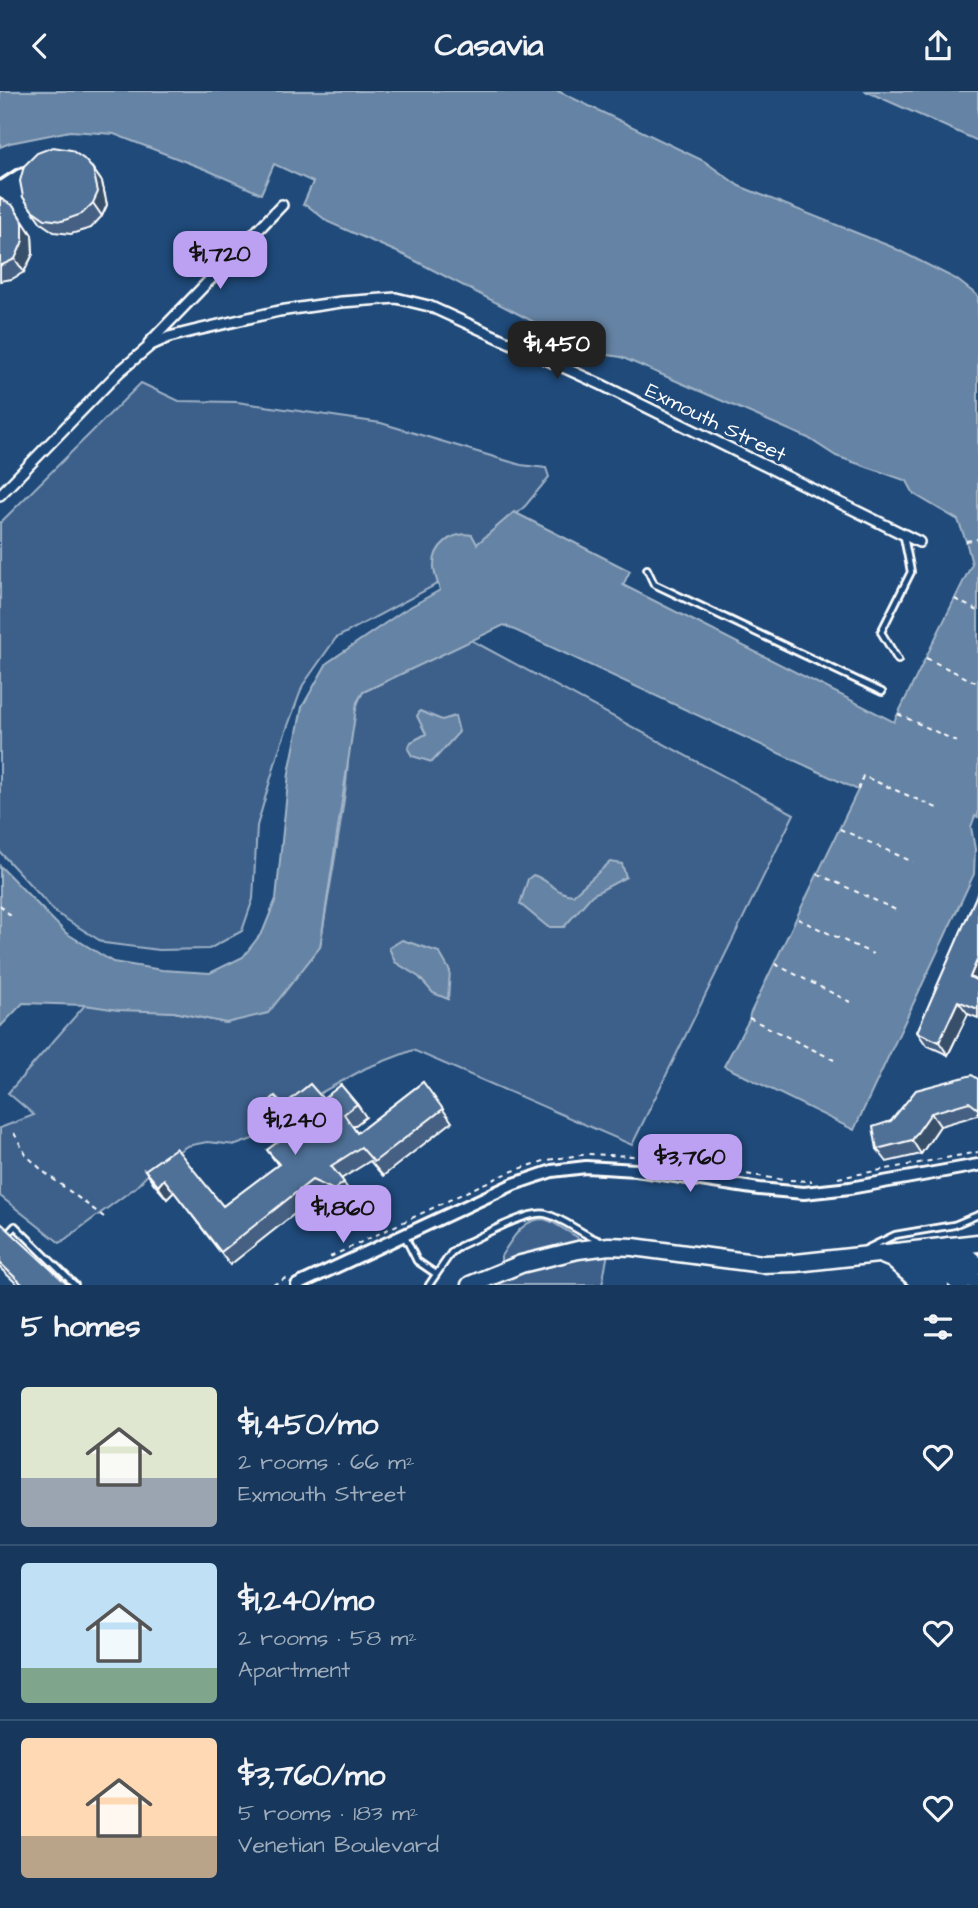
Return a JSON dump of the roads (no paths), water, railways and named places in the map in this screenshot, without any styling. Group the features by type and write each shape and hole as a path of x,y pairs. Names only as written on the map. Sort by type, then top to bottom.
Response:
{"highway":[{"path":"470,1285 521,1264 552,1255 621,1246 762,1264 796,1263 948,1246 974,1246"},
{"path":"948,1246 961,1251 978,1266"},
{"path":"921,1249 942,1254 978,1285"},
{"path":"921,1249 961,1285"},
{"path":"887,1253 922,1285"},
{"path":"887,1253 909,1258 940,1285"}],"street":[{"name":"Exmouth Street","path":"0,495 282,205"},
{"name":"Exmouth Street","path":"136,356 169,337 279,311 385,297 418,302 601,385 919,542"},
{"path":"296,1279 534,1175 570,1168 636,1170 804,1193 859,1187 978,1165"}],"lane":[{"path":"898,660 881,632 911,572 904,534"},
{"path":"647,569 654,584 882,692"},
{"path":"429,1285 451,1253 460,1246 532,1213 548,1214 598,1241 621,1246"},
{"path":"850,1257 895,1235 954,1225 978,1215"},
{"path":"0,1242 15,1226 75,1285"},
{"path":"404,1234 417,1261 436,1274"}],"railway":[{"path":"0,180 17,169 41,161"}]}
